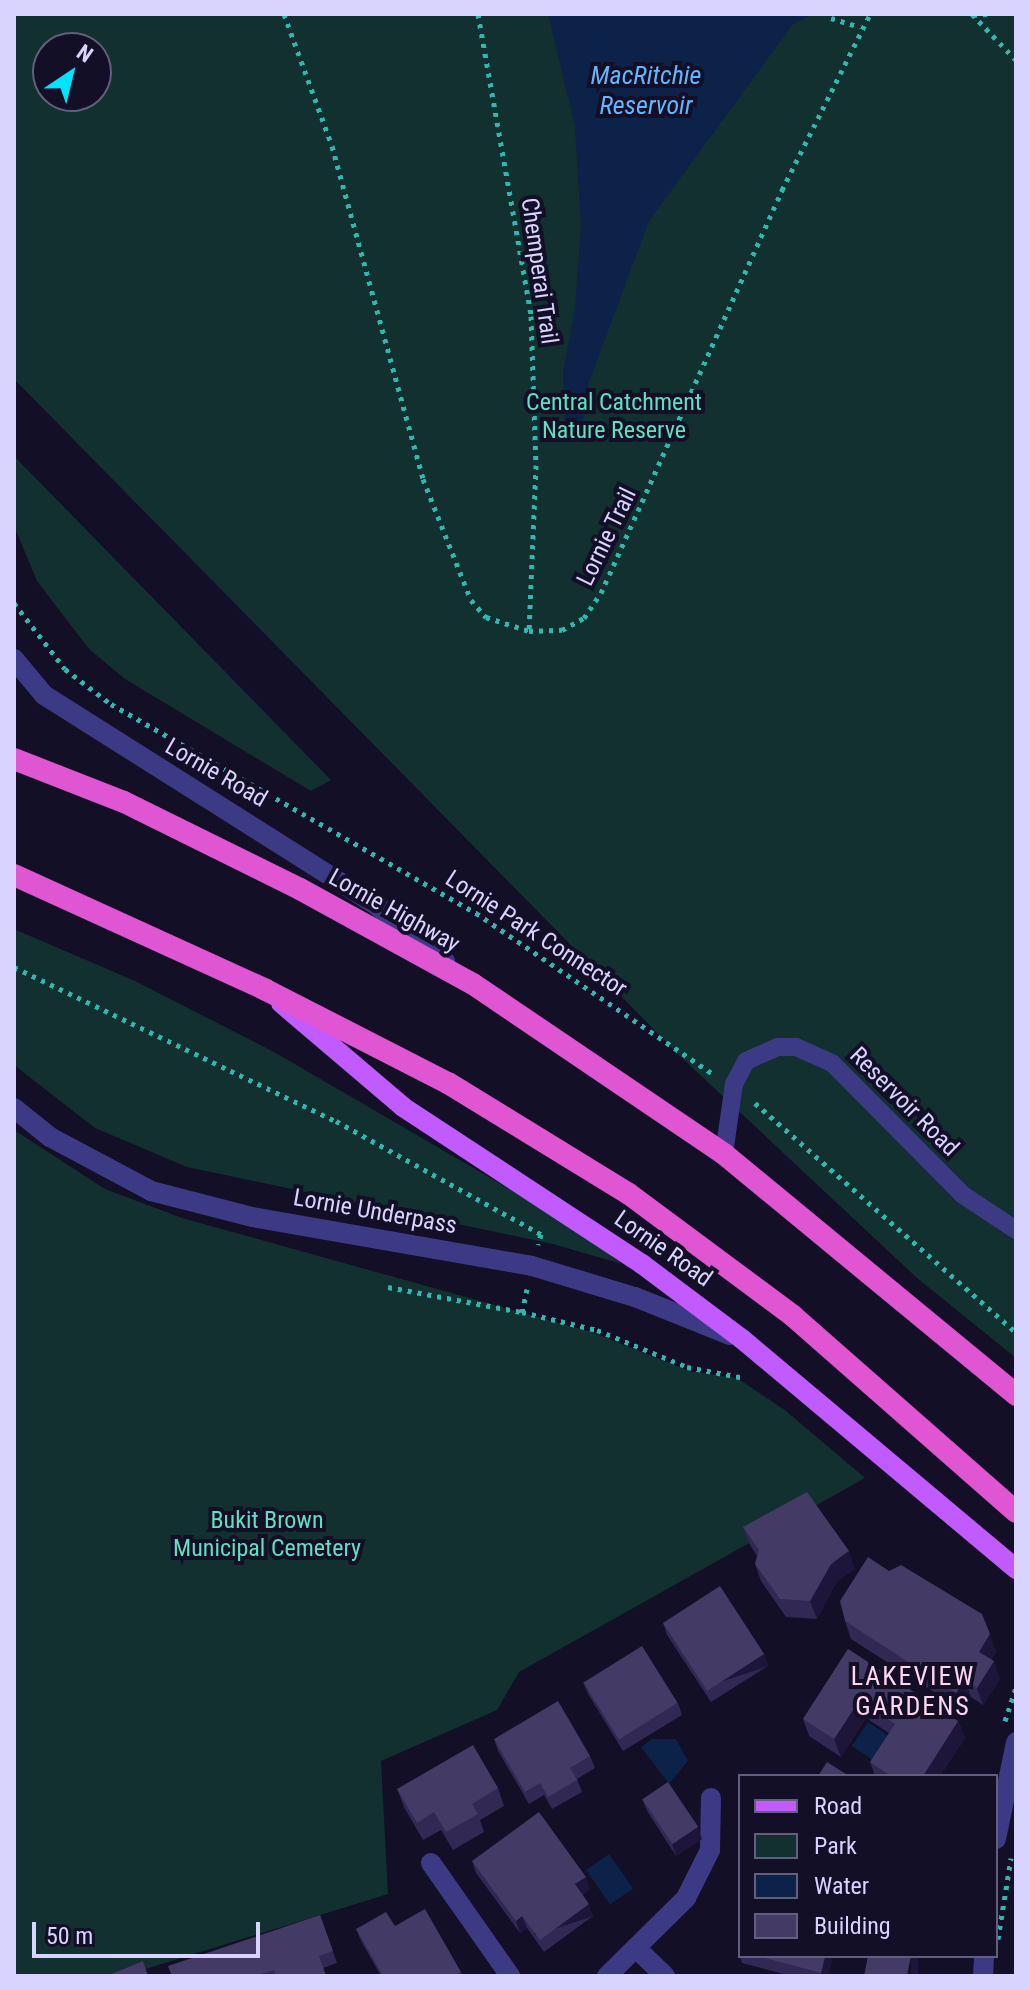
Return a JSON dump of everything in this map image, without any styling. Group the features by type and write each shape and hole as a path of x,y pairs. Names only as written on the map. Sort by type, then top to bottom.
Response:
{"highway":[{"name":"Lornie Highway","path":"14,759 151,815 300,889 473,984 724,1154"},
{"path":"14,875 266,990"},
{"name":"Lornie Road","path":"266,990 448,1083 629,1194 793,1316 1016,1512"},
{"path":"724,1154 1016,1395"}],"main road":[{"name":"Lornie Road","path":"266,990 403,1107 642,1264 742,1339 1016,1569"}],"street":[{"name":"Lornie Road","path":"14,659 55,702 372,902 473,984"},
{"name":"Lornie Underpass","path":"14,1108 50,1137 151,1191 252,1217 532,1266 635,1297 742,1339"},
{"path":"998,1829 1016,1742"},
{"path":"607,1976 686,1898 710,1850 711,1798"},
{"path":"431,1863 510,1976"},
{"path":"636,1948 665,1976"}],"lane":[{"name":"Reservoir Road","path":"734,1084 746,1061 759,1053 777,1047 815,1053 851,1081 963,1195 1016,1230"},
{"path":"724,1154 734,1084"}],"path":[{"name":"Lornie Trail","path":"284,14 332,146 423,479 471,600 497,622 529,631 562,630 584,618 601,593 860,27 870,14"},
{"name":"Chemperai Trail","path":"478,14 531,316 536,465 529,631"},
{"path":"972,14 987,14"},
{"path":"972,14 1016,60"},
{"path":"831,18 860,27"},
{"name":"Lornie Park Connector","path":"14,603 65,669 111,704 476,913 554,962 697,1067 734,1084 1016,1332"},
{"path":"388,1287 522,1312"},
{"path":"998,1939 1001,1898 1012,1853"}],"green space":[{"name":"Central Catchment Nature Reserve","path":"14,14 1016,14 1016,1358 917,1278 682,1058 14,379"},
{"path":"14,456 331,780 311,791 125,679 89,649 37,581 14,526"},
{"path":"14,929 135,981 274,1052 563,1220 622,1264 553,1244 187,1167 95,1128 14,1065"},
{"name":"Bukit Brown Municipal Cemetery","path":"14,1130 105,1189 182,1218 592,1332 689,1371 737,1378 786,1411 865,1478 519,1672 497,1710 381,1761 388,1894 123,1976 14,1976"}],"water":[{"name":"MacRitchie Reservoir","path":"548,14 813,14 793,24 649,221 589,382 582,424 565,429 563,372 575,308 581,225 575,127"},
{"path":"868,1722 896,1741 880,1765 852,1746"},
{"path":"652,1739 676,1739 688,1761 669,1784 641,1747"},
{"path":"609,1854 633,1888 610,1904 586,1870"}],"building":[{"path":"807,1492 849,1551 831,1564 810,1601 780,1599 755,1564 759,1550 743,1527"},
{"path":"868,1557 889,1571 901,1565 982,1614 990,1634 979,1652 994,1661 977,1688 965,1679 956,1693 845,1621 840,1601"},
{"path":"720,1586 764,1654 707,1691 663,1623"},
{"path":"642,1646 678,1703 619,1739 583,1683"},
{"path":"848,1649 958,1721 924,1774 888,1774 870,1762 895,1724 859,1701 834,1739 803,1719"},
{"path":"558,1701 590,1756 570,1768 577,1780 548,1797 540,1783 525,1792 494,1739"},
{"path":"473,1745 498,1788 472,1804 478,1814 446,1832 434,1812 417,1823 397,1789"},
{"path":"827,1762 846,1774 819,1774"},
{"path":"668,1782 698,1827 672,1844 642,1799"},
{"path":"539,1812 586,1877 575,1884 589,1904 540,1940 522,1916 516,1921 472,1861"},
{"path":"425,1909 461,1972 454,1976 383,1976 356,1929 386,1912 395,1926"},
{"path":"320,1915 333,1951 319,1956 326,1976 276,1976 274,1970 254,1976 172,1976 168,1966"},
{"path":"765,1958 825,1958 821,1973"},
{"path":"868,1958 911,1958 907,1976 864,1976"},
{"path":"143,1961 148,1976 107,1976"}],"district":[{"name":"LAKEVIEW GARDENS","path":"913,1692"}]}
